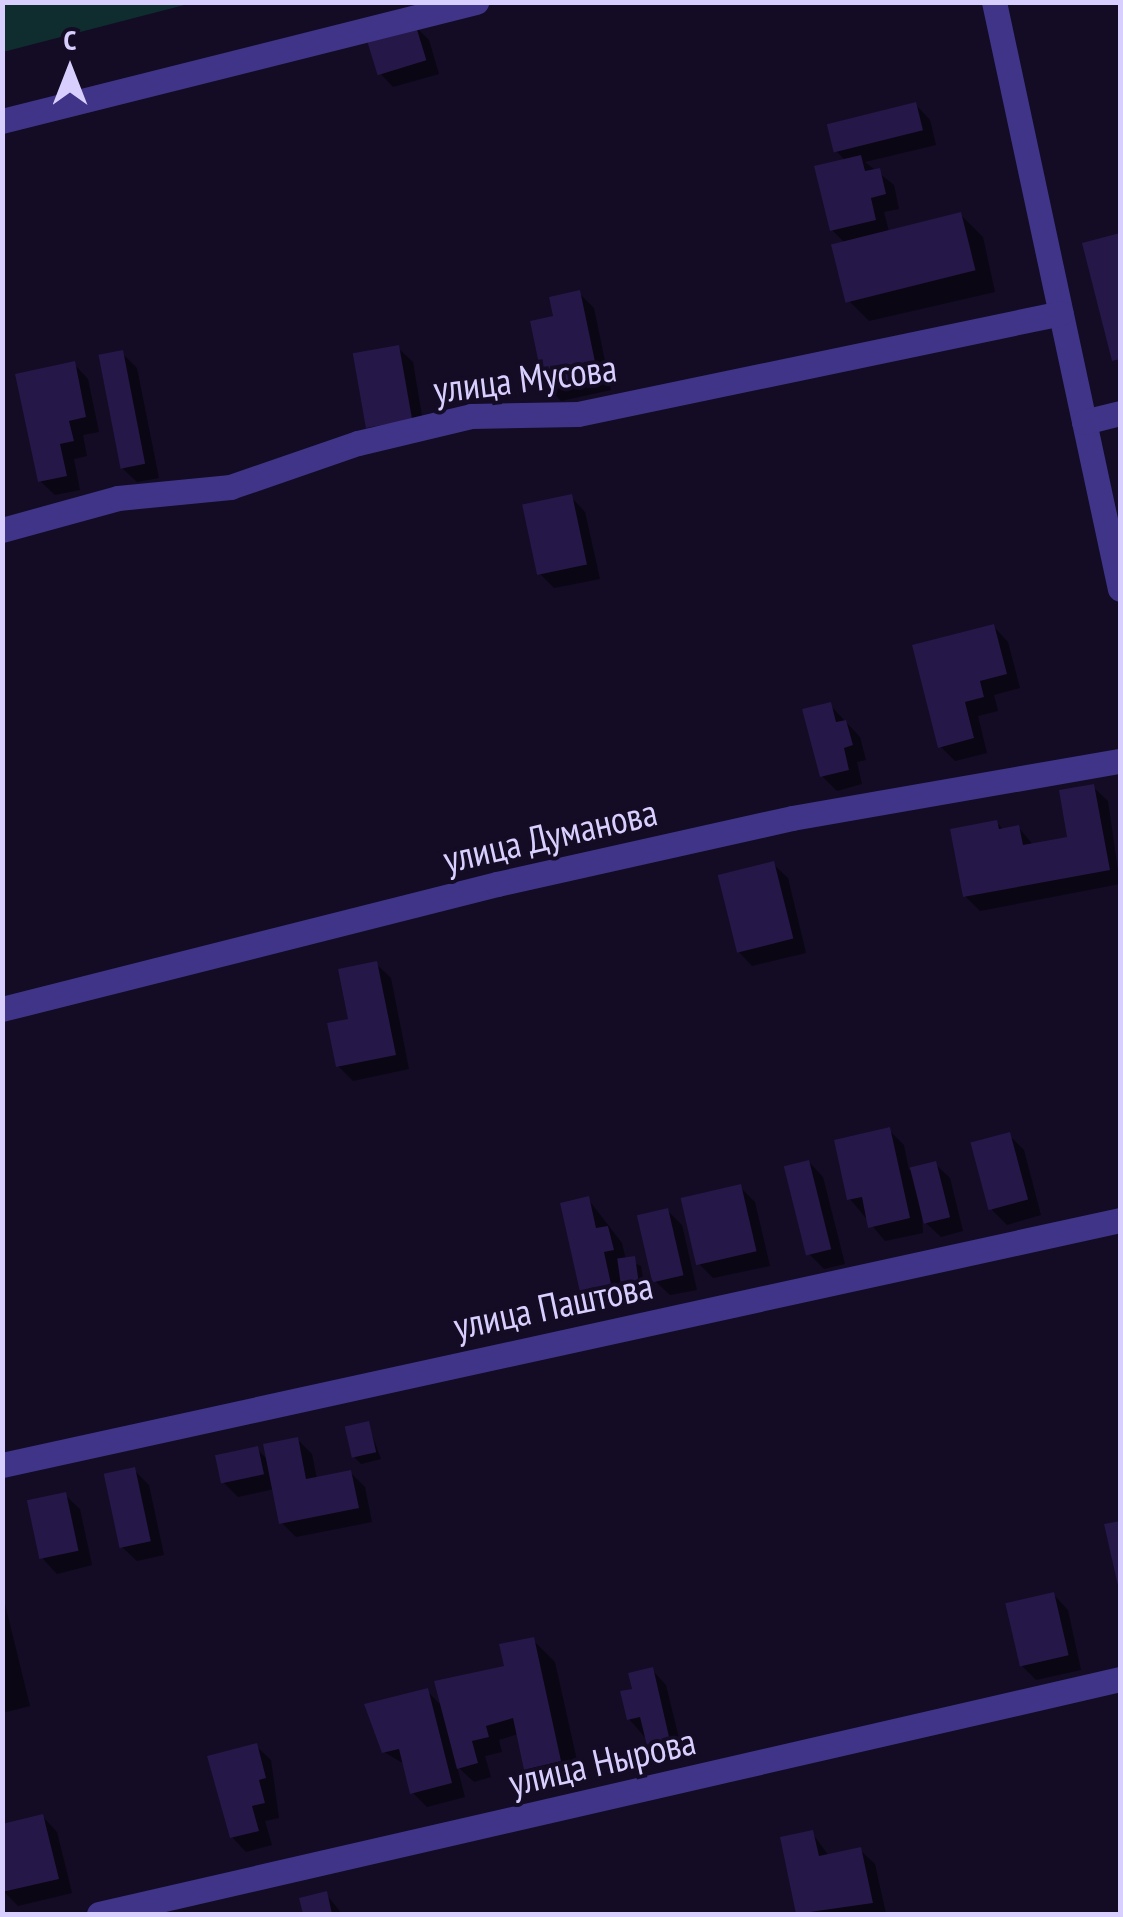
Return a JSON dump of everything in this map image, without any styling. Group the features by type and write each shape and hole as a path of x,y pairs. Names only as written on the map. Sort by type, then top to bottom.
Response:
{"street":[{"path":"2,121 476,2"},
{"path":"994,2 1120,589"},
{"name":"улица Мусова","path":"2,530 118,498 230,488 358,444 471,416 578,414 1061,313"},
{"path":"1084,422 1120,413"},
{"name":"улица Думанова","path":"2,1009 700,839 1120,760"},
{"name":"улица Паштова","path":"2,1465 1120,1220"},
{"name":"улица Нырова","path":"99,1914 1120,1680"}],"green space":[{"path":"3,2 192,2 192,3 3,52"}],"building":[{"path":"415,23 426,60 378,75 366,38"},
{"path":"916,102 923,130 834,152 827,124"},
{"path":"861,155 865,171 880,168 886,194 871,198 876,220 830,231 814,166"},
{"path":"961,212 976,270 845,303 831,244"},
{"path":"1120,233 1120,359 1112,361 1082,243"},
{"path":"580,290 598,376 544,388 530,321 553,316 549,297"},
{"path":"399,345 412,420 366,428 353,353"},
{"path":"123,350 145,464 121,469 98,355"},
{"path":"75,361 86,417 69,421 74,441 60,444 67,476 38,482 15,374"},
{"path":"572,494 587,564 537,575 522,505"},
{"path":"994,624 1007,674 980,681 984,697 965,702 974,738 938,748 912,645"},
{"path":"831,702 836,722 846,720 853,745 844,748 849,770 820,777 802,709"},
{"path":"1094,784 1110,870 963,897 950,829 997,820 999,829 1019,825 1023,845 1067,837 1059,790"},
{"path":"774,861 793,939 737,953 718,875"},
{"path":"377,961 396,1055 336,1067 327,1023 348,1019 338,969"},
{"path":"890,1127 910,1218 868,1228 862,1197 847,1200 834,1140"},
{"path":"1010,1132 1028,1200 989,1210 970,1143"},
{"path":"809,1160 831,1249 806,1256 784,1166"},
{"path":"936,1161 950,1217 924,1224 910,1168"},
{"path":"741,1184 757,1251 696,1265 681,1198"},
{"path":"589,1196 596,1228 608,1226 614,1250 604,1252 611,1284 580,1292 560,1203"},
{"path":"668,1208 684,1275 652,1282 637,1215"},
{"path":"635,1256 640,1290 622,1292 617,1259"},
{"path":"369,1421 376,1452 352,1458 345,1427"},
{"path":"298,1437 306,1479 351,1470 359,1508 279,1524 263,1444"},
{"path":"258,1446 264,1474 221,1484 215,1455"},
{"path":"135,1467 151,1541 120,1548 104,1474"},
{"path":"66,1492 78,1551 39,1559 27,1500"},
{"path":"1120,1521 1120,1590 1119,1590 1104,1524"},
{"path":"1054,1592 1069,1655 1020,1667 1005,1603"},
{"path":"534,1637 561,1761 524,1770 513,1718 486,1726 489,1737 472,1741 478,1763 457,1769 434,1681 504,1666 499,1644"},
{"path":"653,1667 670,1741 647,1746 640,1717 627,1720 620,1691 632,1689 628,1673"},
{"path":"428,1688 452,1783 410,1794 399,1749 382,1753 364,1704"},
{"path":"257,1743 266,1778 259,1780 265,1803 252,1806 259,1831 230,1838 207,1756"},
{"path":"43,1814 59,1879 2,1892 2,1824"},
{"path":"813,1830 819,1856 861,1847 873,1903 796,1914 780,1837"},
{"path":"327,1891 332,1914 303,1914 299,1898"}]}
